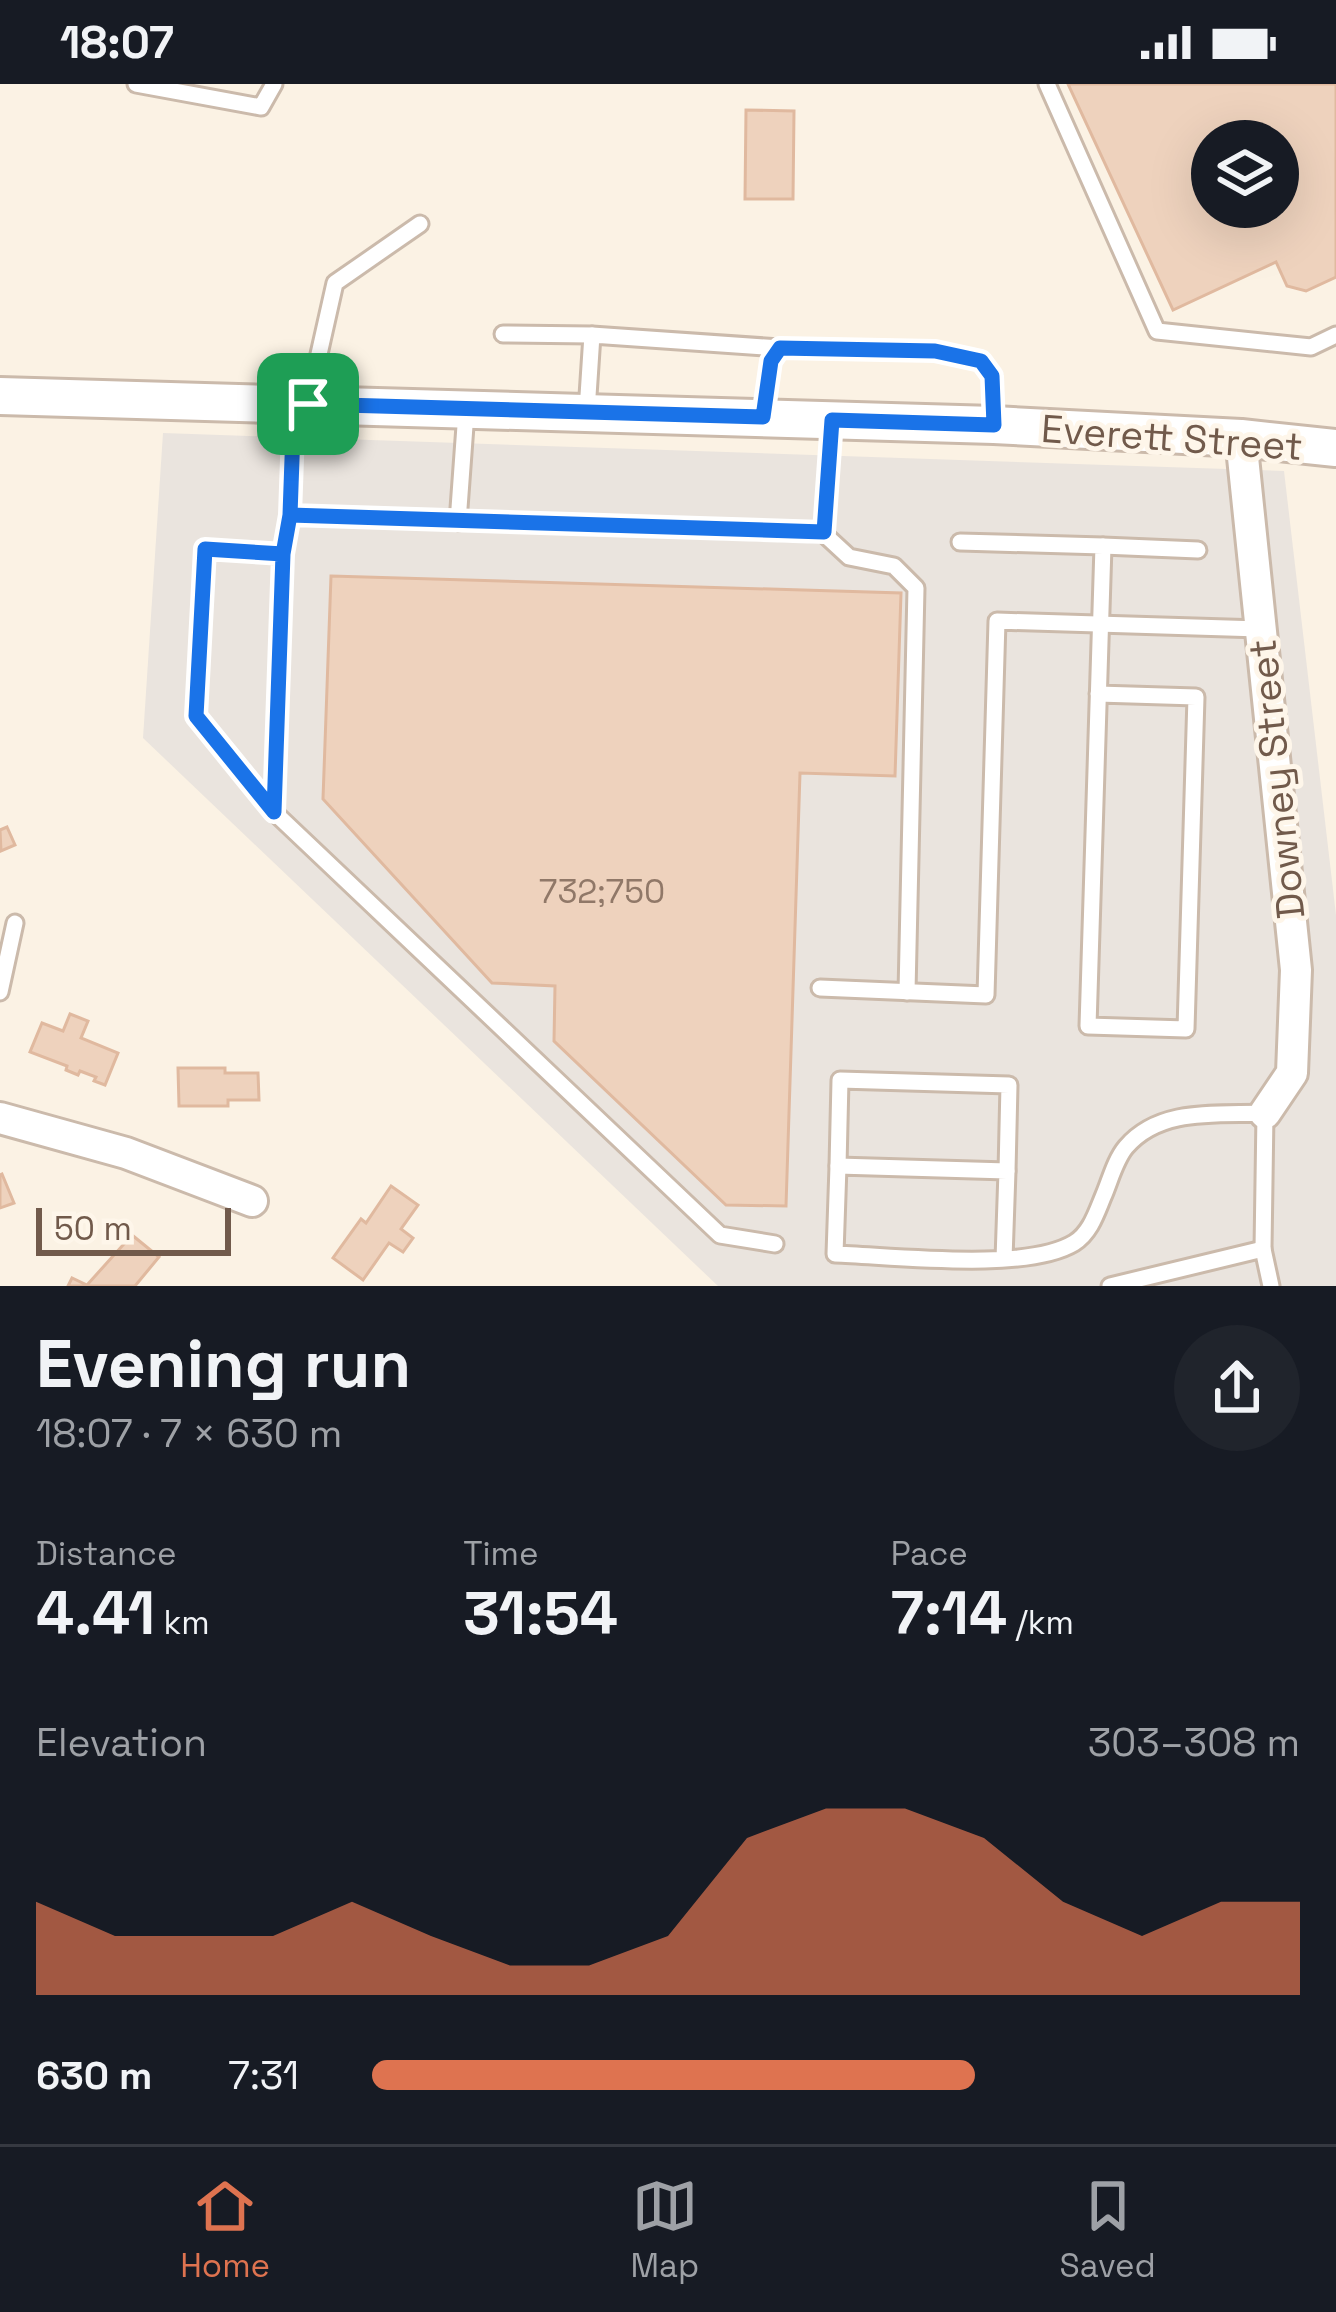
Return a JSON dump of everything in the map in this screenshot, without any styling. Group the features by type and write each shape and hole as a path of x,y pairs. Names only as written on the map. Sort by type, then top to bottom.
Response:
{"street":[{"name":"Everett Street","path":"0,396 994,425 1336,448"},
{"name":"Downey Street","path":"1240,438 1296,970 1292,1073 1265,1113"},
{"path":"0,1118 126,1153 252,1201"}],"lane":[{"path":"136,84 261,107 274,84"},
{"path":"1047,84 1157,331 1311,347 1336,335"},
{"path":"274,812 283,554 301,403 335,283 420,224"},
{"path":"503,334 935,351 981,361 992,376 994,425"},
{"path":"587,411 592,335"},
{"path":"763,417 771,361 780,348"},
{"path":"458,522 466,408"},
{"path":"824,532 832,420"},
{"path":"290,515 824,532 849,557 894,566 916,588 907,992"},
{"path":"960,542 1198,550"},
{"path":"1098,694 1196,697 1186,1029 1088,1026 1100,624 1103,546"},
{"path":"283,554 205,549 196,716 274,812 720,1235 775,1244"},
{"path":"820,988 986,994 997,621 1261,629"},
{"path":"0,992 15,923"},
{"path":"1004,1259 1009,1085 840,1080 835,1254 1004,1259 1057,1251 1078,1241 1090,1227 1124,1150 1146,1129 1178,1117 1265,1113 1263,1250 1271,1286"},
{"path":"838,1166 1007,1171"},
{"path":"1110,1286 1263,1250"}],"shaded area":[{"path":"163,433 1284,471 1336,915 1336,1286 718,1286 143,738"}],"building":[{"path":"1068,84 1336,84 1336,277 1306,291 1287,286 1276,262 1173,310"},
{"path":"746,110 794,111 793,199 745,199"},
{"path":"331,576 901,593 895,776 800,773 786,1206 726,1205 554,1041 555,986 492,983 323,799"},
{"path":"7,827 15,845 1,851 0,830"},
{"path":"70,1014 88,1021 81,1038 118,1053 105,1085 94,1081 96,1077 80,1071 78,1075 30,1052 42,1023 63,1031"},
{"path":"178,1068 258,1073 259,1100 228,1100 228,1106 179,1106"},
{"path":"0,1175 14,1203 0,1208"},
{"path":"391,1186 418,1205 401,1229 413,1238 403,1252 389,1243 363,1280 333,1258 361,1219 366,1223"},
{"path":"132,1235 159,1257 135,1286 68,1286 72,1278 87,1285"}],"route":[{"path":"308,404 294,403 290,515 283,554 274,812 196,716 205,549 283,554 290,515 824,532 832,420 994,425 992,376 981,361 935,351 780,348 771,361 763,417 308,404"}]}
